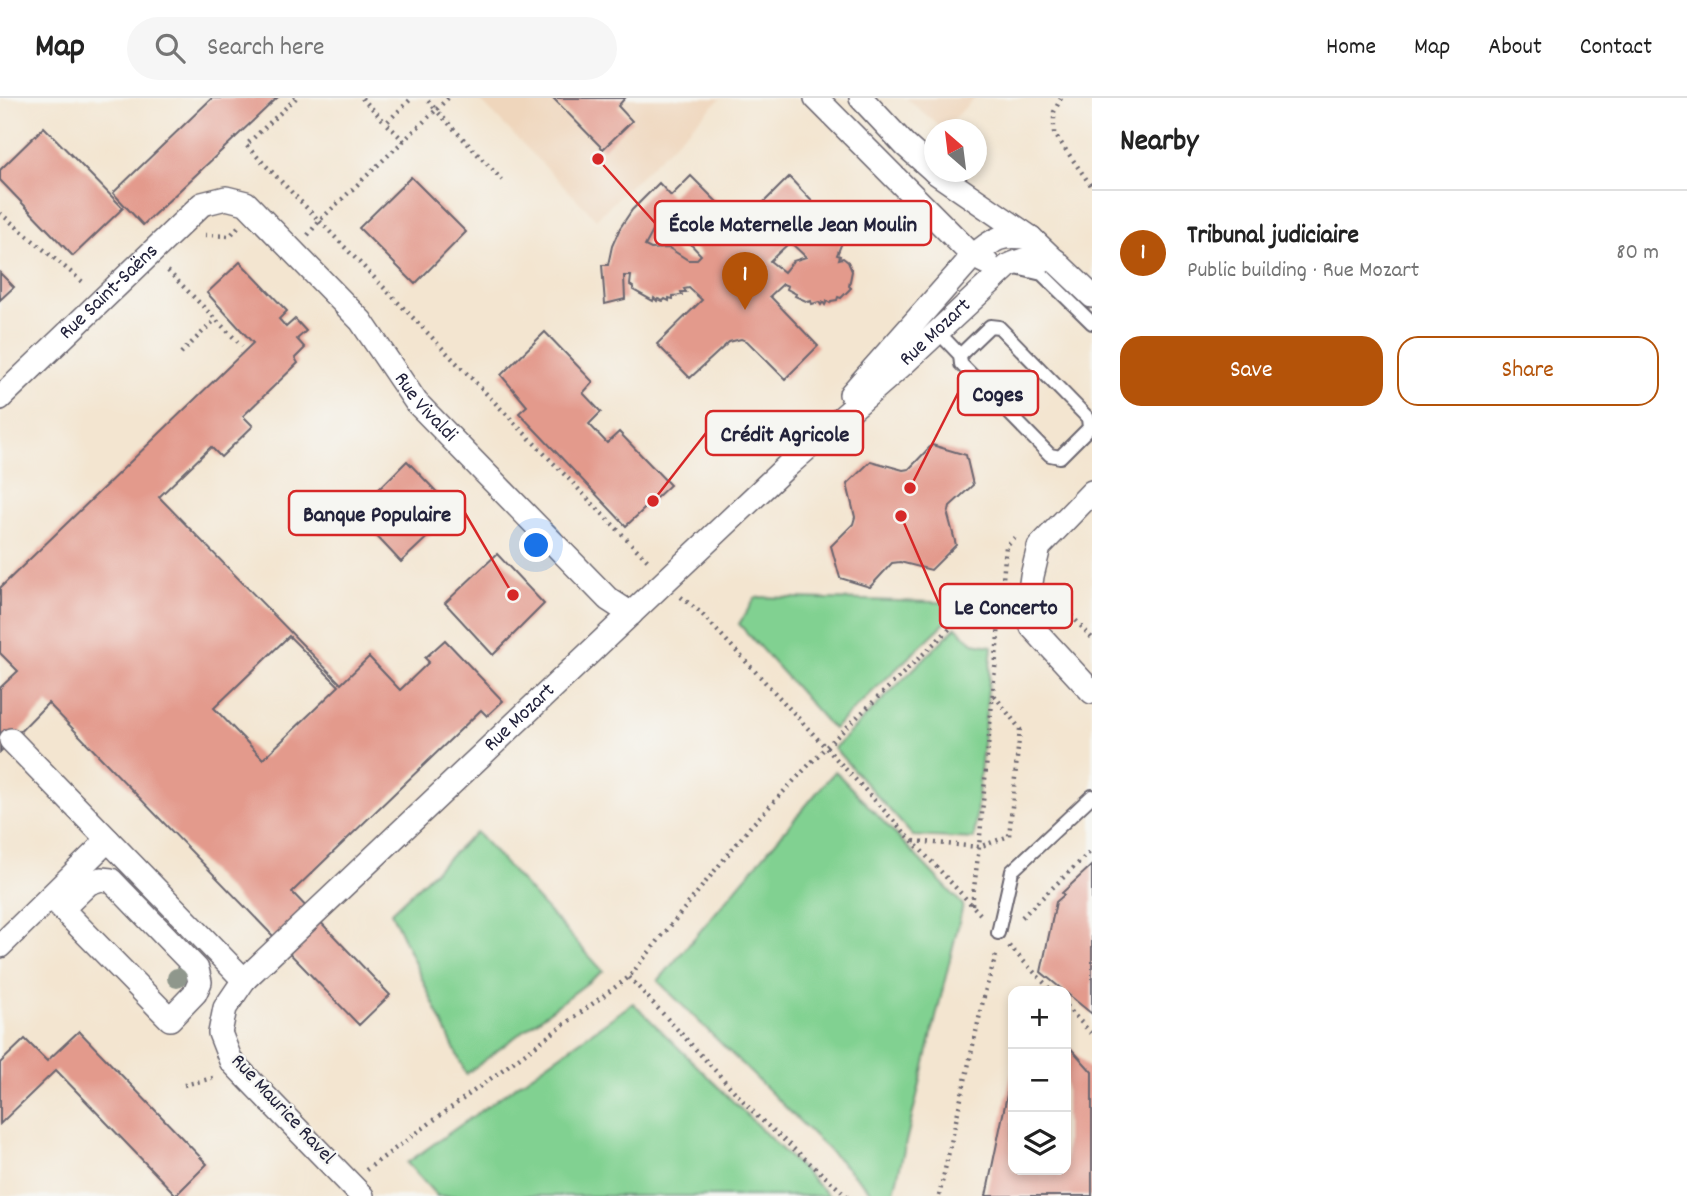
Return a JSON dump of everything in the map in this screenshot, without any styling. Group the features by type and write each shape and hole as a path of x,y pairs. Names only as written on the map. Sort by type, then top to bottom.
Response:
{"street":[{"path":"816,98 973,256 988,264 1008,266"},
{"path":"861,98 924,161"},
{"path":"951,182 1031,238 1092,296"},
{"name":"Rue Vivaldi","path":"226,198 246,202 295,251 361,321 416,402 608,599 631,614"},
{"name":"Rue Saint-Saëns","path":"0,398 202,204 226,198"},
{"path":"786,467 973,256 992,241 1007,235 1031,238"},
{"name":"Rue Mozart","path":"244,981 786,467 1008,266 1040,256 1056,261"},
{"path":"1092,492 1039,547 1027,612 1032,627 1092,692"},
{"path":"11,740 244,981"},
{"path":"0,946 108,840"},
{"path":"111,880 197,969 200,982 195,993 170,1020 62,909 89,883 111,880"},
{"name":"Rue Maurice Ravel","path":"244,981 225,1008 220,1033 231,1061 358,1188"}],"lane":[{"path":"1008,266 1042,274 1092,323"},
{"path":"938,332 960,355 961,364 1050,455 1060,457 1089,428 1088,418 999,327 990,326 960,355"},
{"path":"1000,935 1012,871 1092,796"}],"path":[{"path":"296,98 246,145 653,566 663,584 700,612 967,900"},
{"path":"362,98 404,141"},
{"path":"386,123 412,98"},
{"path":"426,98 502,180"},
{"path":"295,251 319,221 448,98"},
{"path":"1060,98 1054,112 1054,133 1092,187"},
{"path":"0,213 89,287"},
{"path":"195,234 230,236 244,222"},
{"path":"165,268 242,346"},
{"path":"181,354 216,319"},
{"path":"972,905 1006,546 1025,527"},
{"path":"358,1188 629,977 750,827 825,748 989,591 1003,583"},
{"path":"914,841 979,847 1009,836 1020,729 993,694"},
{"path":"1019,920 1092,850"},
{"path":"1000,935 1047,986"},
{"path":"939,1196 985,992 998,948"},
{"path":"629,977 758,1117 847,1196"},
{"path":"1071,1011 1092,1034"}],"shaded area":[{"path":"478,98 721,98 596,219"},
{"path":"906,98 975,98 953,119 931,119"}],"green space":[{"path":"756,597 966,603 833,729 739,624"},
{"path":"956,627 973,643 992,646 974,839 913,836 834,748"},
{"path":"835,771 963,905 893,1196 875,1196 658,981"},
{"path":"476,832 603,971 466,1074 391,912"},
{"path":"633,1003 829,1196 437,1196 407,1163"}],"building":[{"path":"212,98 277,98 143,225 113,193"},
{"path":"553,98 625,98 618,106 632,121 603,149"},
{"path":"44,127 123,208 73,256 0,180 0,170"},
{"path":"691,176 728,213 741,217 753,213 789,177 822,212 799,233 804,238 822,235 843,240 837,255 840,256 839,259 843,258 848,262 852,271 849,286 851,288 841,298 838,297 830,303 827,301 825,305 823,302 821,305 819,302 812,304 811,301 795,296 796,294 787,289 788,286 783,284 770,296 818,346 785,379 747,341 741,339 729,342 690,378 657,344 702,300 689,288 684,289 686,292 681,292 682,295 669,298 669,301 657,301 654,298 653,301 633,290 630,285 631,276 624,276 625,299 605,304 602,265 608,265 620,228 632,210 659,183 671,196","holes":["666,218 701,255 696,260 688,260 669,248 651,249 645,246 653,231","790,242 806,257 793,261 784,272 770,261"]},
{"path":"411,177 466,232 415,284 359,228"},
{"path":"240,262 287,311 279,319 286,327 295,319 306,331 297,339 305,348 295,358 298,363 243,416 253,426 221,457 211,447 159,497 341,684 369,657 400,690 429,662 425,658 445,640 503,701 487,716 481,710 292,892 390,995 359,1025 48,703 0,752 0,688 18,671 0,653 0,588 253,343 207,293","holes":["289,636 339,686 263,759 214,708"]},
{"path":"0,273 14,287 0,300"},
{"path":"545,332 593,382 583,393 601,412 589,424 607,443 619,432 670,485 626,526 519,413 527,406 501,375"},
{"path":"932,445 966,455 973,485 950,506 948,515 956,545 931,570 900,562 892,563 870,587 840,578 831,546 853,524 855,517 847,484 871,461 903,470 909,469"},
{"path":"407,461 455,511 401,562 355,513"},
{"path":"497,554 544,604 493,655 445,603"},
{"path":"1092,865 1092,1014 1071,997 1071,986 1058,986 1041,972 1056,902 1064,895 1062,893"},
{"path":"79,1031 207,1164 176,1195 56,1070 0,1124 0,1063 25,1039 47,1061"},
{"path":"1071,1049 1092,1072 1092,1196 986,1196 1008,1090 1008,1175 1071,1175"}],"place":[{"name":"École Maternelle Jean Moulin","path":"598,159"},
{"name":"Tribunal judiciaire","path":"745,310"},
{"name":"Coges","path":"910,488"},
{"name":"Crédit Agricole","path":"653,501"},
{"name":"Le Concerto","path":"901,516"},
{"name":"Banque Populaire","path":"513,595"}]}
